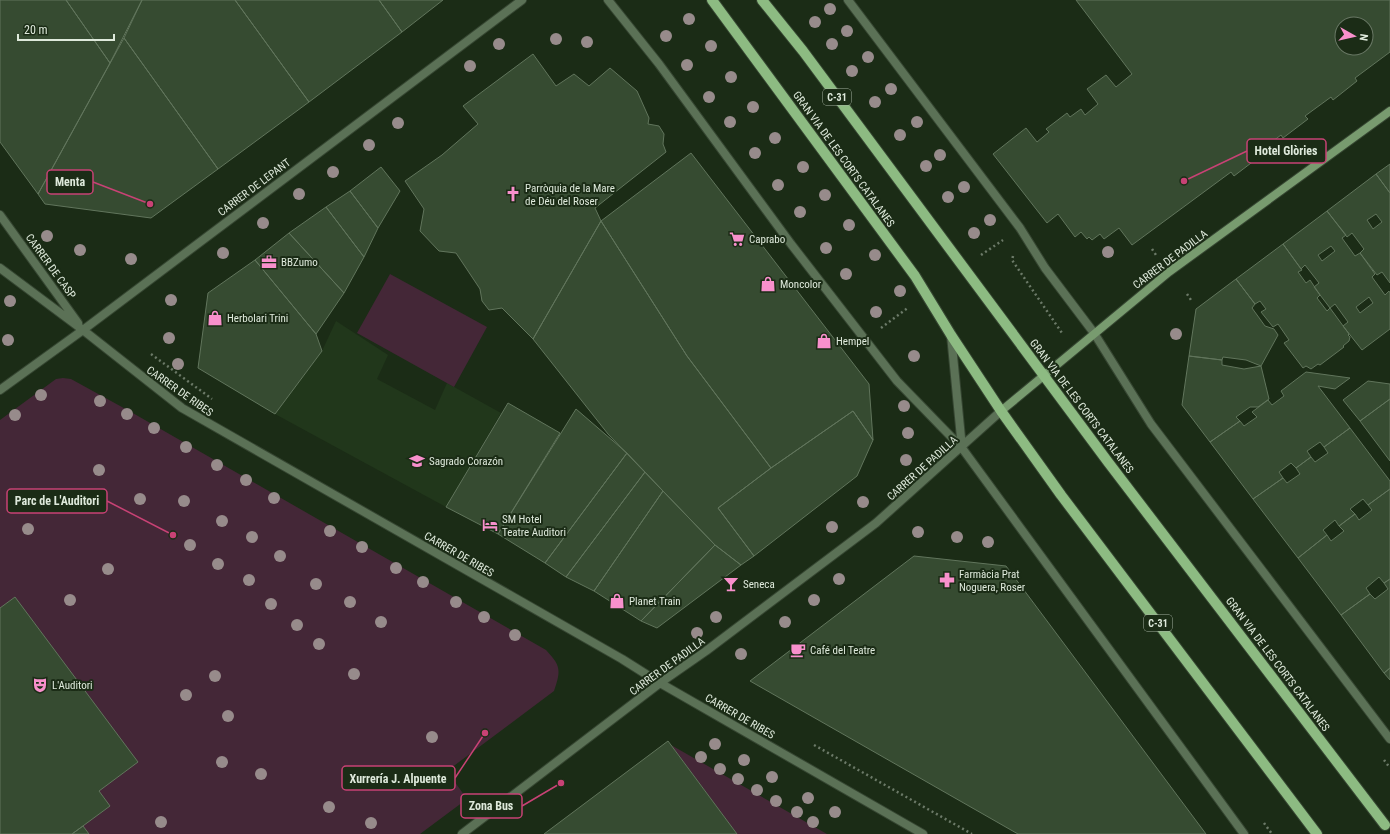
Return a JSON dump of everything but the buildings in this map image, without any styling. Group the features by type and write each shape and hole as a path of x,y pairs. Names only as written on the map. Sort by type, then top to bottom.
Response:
{"main road":[{"name":"GRAN VIA DE LES CORTS CATALANES","path":"712,0 915,276 950,335 1001,411 1071,508 1317,834"},
{"name":"GRAN VIA DE LES CORTS CATALANES","path":"762,0 803,51 1045,376 1385,825"},
{"name":"CARRER DE PADILLA","path":"1001,411 1169,272 1390,111"}],"street":[{"name":"CARRER DE LEPANT","path":"0,390 83,330 522,0"},
{"path":"608,0 659,64 791,244 897,381 962,448 1244,834"},
{"path":"848,0 1020,228 1045,268 1094,333 1151,424 1390,739"},
{"name":"CARRER DE CASP","path":"0,215 83,330"},
{"name":"CARRER DE RIBES","path":"0,268 83,330 146,382 201,420 615,655 660,683 923,834"},
{"name":"GRAN VIA DE LES CORTS CATALANES","path":"950,335 962,448"},
{"name":"CARRER DE PADILLA","path":"462,834 660,683 706,651 876,523 962,448 1001,411"}],"path":[{"path":"986,252 1009,236"},
{"name":"CARRER DE PADILLA","path":"1152,249 1156,255"},
{"path":"1187,294 1191,300"},
{"path":"883,326 911,306"},
{"path":"813,744 972,834"}],"shaded area":[{"path":"390,274 487,327 454,387 357,333"},
{"name":"Sagrado Corazón","path":"336,321 388,355 377,379 435,410 447,383 501,413 446,507 275,414 322,351"},
{"path":"56,379 71,379 131,412 546,650 555,660 558,669 558,678 554,691 447,771 467,799 420,834 0,834 0,420"},
{"path":"671,745 827,834 737,834"}],"place":[{"name":"Hotel Glòries","path":"1184,181"},
{"name":"Parròquia de la Mare de Déu del Roser","path":"513,194"},
{"name":"Menta","path":"150,204"},
{"name":"Caprabo","path":"737,239"},
{"name":"BBZumo","path":"269,262"},
{"name":"Moncolor","path":"768,284"},
{"name":"Herbolari Trini","path":"215,318"},
{"name":"Hempel","path":"824,341"},
{"name":"Sagrado Corazón","path":"417,461"},
{"name":"SM Hotel Teatre Auditori","path":"490,525"},
{"name":"Parc de L'Auditori","path":"173,535"},
{"name":"Farmàcia Prat Noguera, Roser","path":"947,580"},
{"name":"Seneca","path":"731,584"},
{"name":"Planet Train","path":"617,601"},
{"name":"Café del Teatre","path":"798,650"},
{"name":"L'Auditori","path":"40,685"},
{"name":"Xurrería J. Alpuente","path":"485,733"},
{"name":"Zona Bus","path":"561,783"}]}
